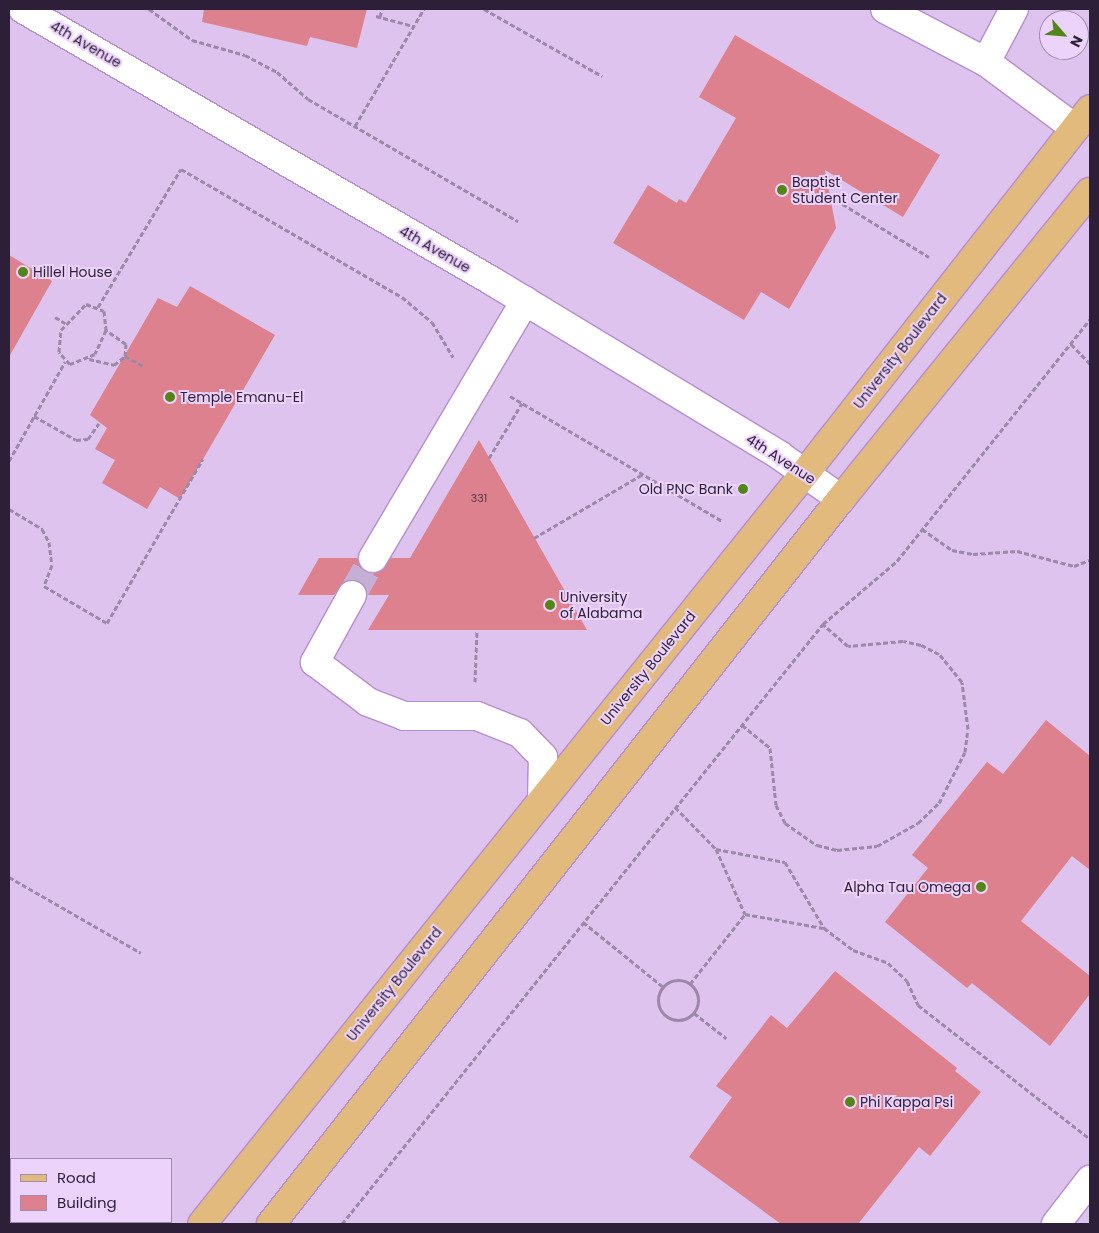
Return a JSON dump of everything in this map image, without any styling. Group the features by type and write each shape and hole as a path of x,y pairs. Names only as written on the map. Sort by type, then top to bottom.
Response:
{"main road":[{"name":"University Boulevard","path":"202,1224 805,473 1083,119"},
{"path":"270,1224 841,499 1090,192"}],"street":[{"name":"4th Avenue","path":"23,9 526,302 805,473 841,499"},
{"path":"885,9 986,62 1083,119"},
{"path":"986,62 1014,9"},
{"path":"373,558 526,302"},
{"path":"352,595 315,662 368,702 404,716 477,716 520,733 543,757 542,800"},
{"path":"1056,1224 1090,1180"}],"path":[{"path":"149,9 192,40 270,68 308,99 518,221"},
{"path":"382,9 378,17 414,26"},
{"path":"355,126 424,9"},
{"path":"484,9 602,76"},
{"path":"98,307 181,169 402,297 432,322 448,354 480,378 725,522"},
{"path":"836,200 936,262"},
{"path":"89,359 106,330 106,316 98,307 80,307 65,323 59,352 65,362 76,364 89,359 114,365 125,356 126,344 106,330"},
{"path":"55,317 65,323"},
{"path":"342,1224 823,624 897,561 1090,319"},
{"path":"1071,344 1090,364"},
{"path":"125,356 142,366"},
{"path":"9,460 65,362"},
{"path":"489,458 522,403"},
{"path":"34,416 76,440 88,438 99,423"},
{"path":"9,509 42,529 49,542 52,565 44,586 107,623 203,459"},
{"path":"534,538 643,474"},
{"path":"922,529 952,550 972,554 1017,551 1074,566 1090,560"},
{"path":"742,725 770,748 776,805 785,822 817,845 837,850 877,846 918,823 939,803 965,752 968,729 962,682 939,654 921,645 903,641 848,646 823,624"},
{"path":"675,808 716,849 745,914"},
{"path":"716,849 785,862 824,928 853,950 888,963 907,981 918,1005 1090,1139"},
{"path":"9,878 141,953"},
{"path":"745,914 824,928"},
{"path":"690,984 745,914"},
{"path":"583,922 662,986"},
{"path":"672,980 690,984 697,994 694,1012 683,1020 664,1016 657,998 662,986 672,980"},
{"path":"694,1012 726,1038"}],"shaded area":[{"name":"University of Alabama","path":"9,9 1090,9 1090,1224 9,1224"}],"building":[{"path":"204,9 367,9 357,48 310,37 307,46 202,22"},
{"path":"735,35 940,155 903,217 825,170 836,228 789,309 761,292 744,320 613,243 648,185 677,203 679,199 686,203 736,118 699,97"},
{"path":"9,255 52,281 9,357"},
{"name":"Temple Emanu-El","path":"190,286 275,335 180,499 160,487 147,509 102,483 115,460 95,449 107,428 90,415 158,298 177,307"},
{"path":"479,440 587,630 368,630 389,595 368,595 365,587 352,579 344,582 334,595 298,595 319,558 357,558 365,571 373,574 391,558 410,558"},
{"name":"Alpha Tau Omega","path":"1046,720 1090,756 1090,870 1072,856 1021,921 1090,976 1090,994 1050,1046 972,983 967,988 885,922 928,868 912,855 987,762 1003,774"},
{"name":"Phi Kappa Psi","path":"835,971 957,1068 955,1071 981,1092 930,1156 919,1147 858,1224 781,1224 689,1157 732,1097 716,1086 771,1015 787,1028"}],"tunnel":[{"path":"352,595 373,558"}],"place":[{"name":"Baptist Student Center","path":"782,190"},
{"name":"Hillel House","path":"23,272"},
{"name":"Temple Emanu-El","path":"170,397"},
{"name":"Old PNC Bank","path":"743,489"},
{"name":"University of Alabama","path":"550,605"},
{"name":"Alpha Tau Omega","path":"981,887"},
{"name":"Phi Kappa Psi","path":"850,1102"}]}
